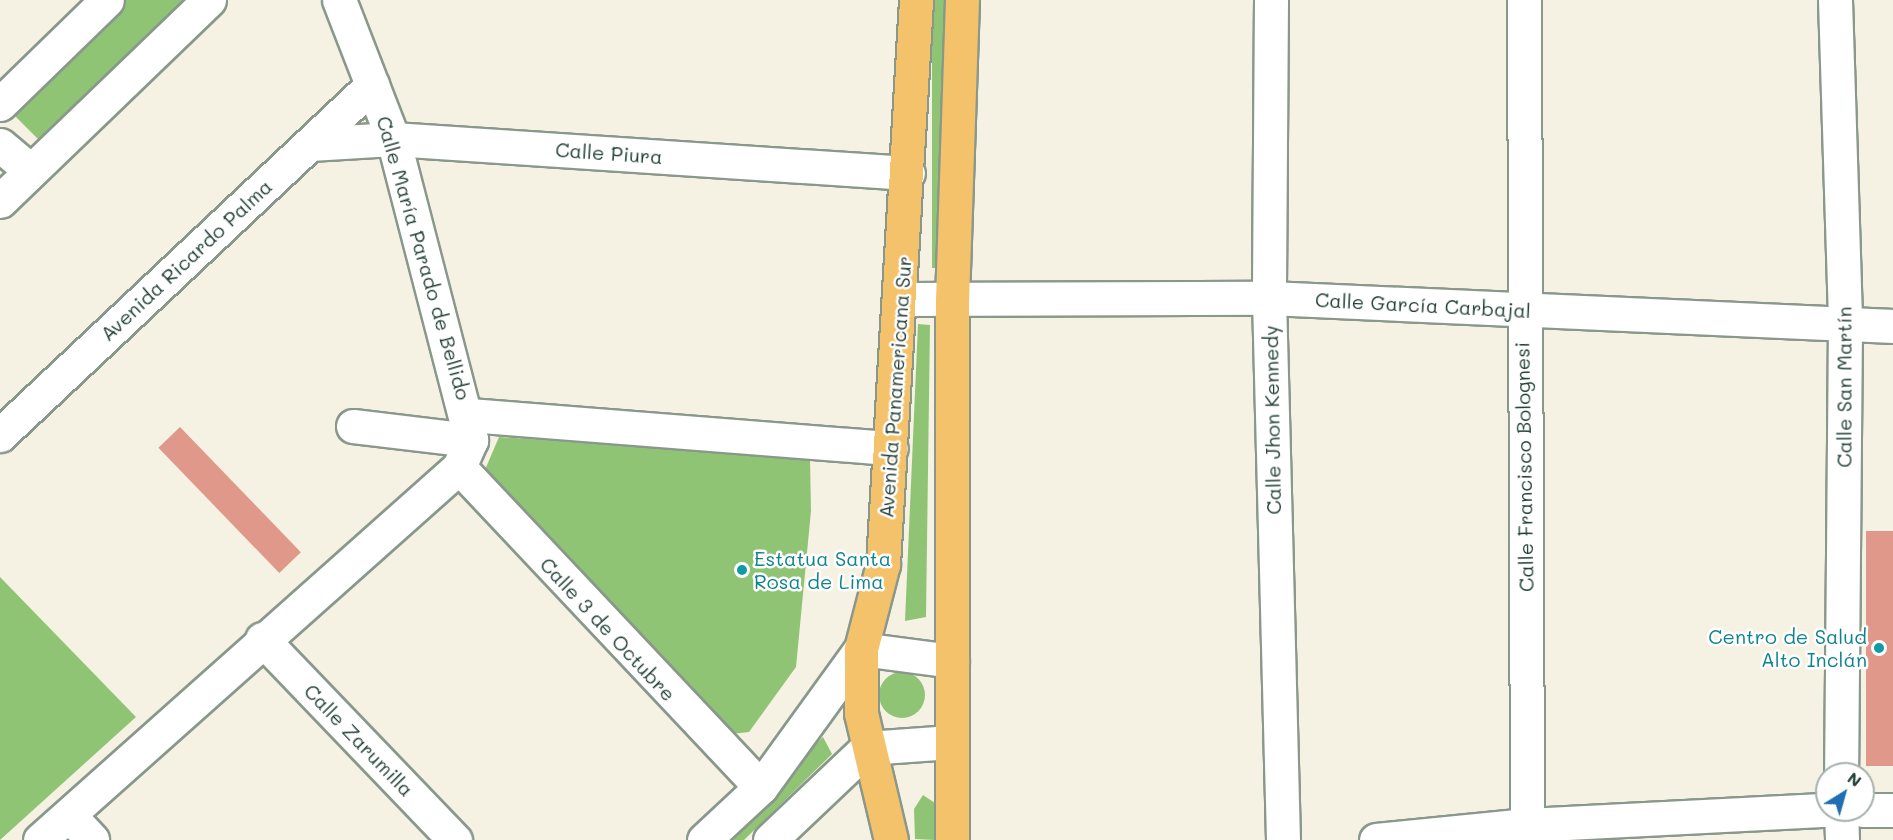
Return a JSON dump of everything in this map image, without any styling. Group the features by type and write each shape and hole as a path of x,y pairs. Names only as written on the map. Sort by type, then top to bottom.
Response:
{"main road":[{"name":"Avenida Panamericana Sur","path":"891,840 867,748 861,649 883,564 902,299 916,0"},
{"path":"951,840 952,301 962,0"}],"street":[{"path":"0,104 107,0"},
{"path":"0,201 209,0"},
{"name":"Calle María Parado de Bellido","path":"339,0 393,139 466,441"},
{"name":"Calle Jhon Kennedy","path":"1271,0 1269,298 1283,840"},
{"name":"Calle Francisco Bolognesi","path":"1524,0 1522,309 1527,825"},
{"name":"Calle San Martín","path":"1835,0 1845,324 1841,762"},
{"name":"Avenida Ricardo Palma","path":"0,435 372,85"},
{"name":"Calle Piura","path":"310,144 393,139 908,173"},
{"path":"0,145 32,171"},
{"name":"Calle García Carbajal","path":"902,299 952,301 1269,298 1893,326"},
{"path":"353,426 466,441 891,448"},
{"path":"40,840 262,639 466,441"},
{"name":"Calle 3 de Octubre","path":"466,441 761,787"},
{"name":"Calle Zarumilla","path":"262,639 455,840"},
{"path":"705,840 761,787 861,649 952,661"},
{"path":"770,840 867,748 951,742"},
{"path":"1875,810 1893,810"},
{"path":"1376,840 1527,825 1576,833 1815,811"},
{"path":"69,815 92,840"},
{"path":"1841,822 1842,840"}],"green space":[{"path":"124,0 185,0 38,139 9,110"},
{"path":"932,0 945,0 945,268 932,268"},
{"path":"918,324 930,325 926,617 905,621"},
{"path":"499,437 810,458 811,511 796,667 749,732 722,735 481,479"},
{"path":"0,577 136,717 0,840"},
{"path":"902,672 918,679 925,695 918,711 902,718 886,711 879,695 886,679"},
{"path":"823,737 832,754 744,840 715,840"},
{"path":"923,795 935,803 935,840 915,839 914,809"}],"building":[{"path":"180,427 301,552 279,573 158,448"},
{"name":"Centro de Salud Alto Inclán","path":"1866,531 1893,531 1893,766 1875,766 1875,762 1866,762"}],"place":[{"name":"Estatua Santa Rosa de Lima","path":"742,570"},
{"name":"Centro de Salud Alto Inclán","path":"1879,648"}]}
